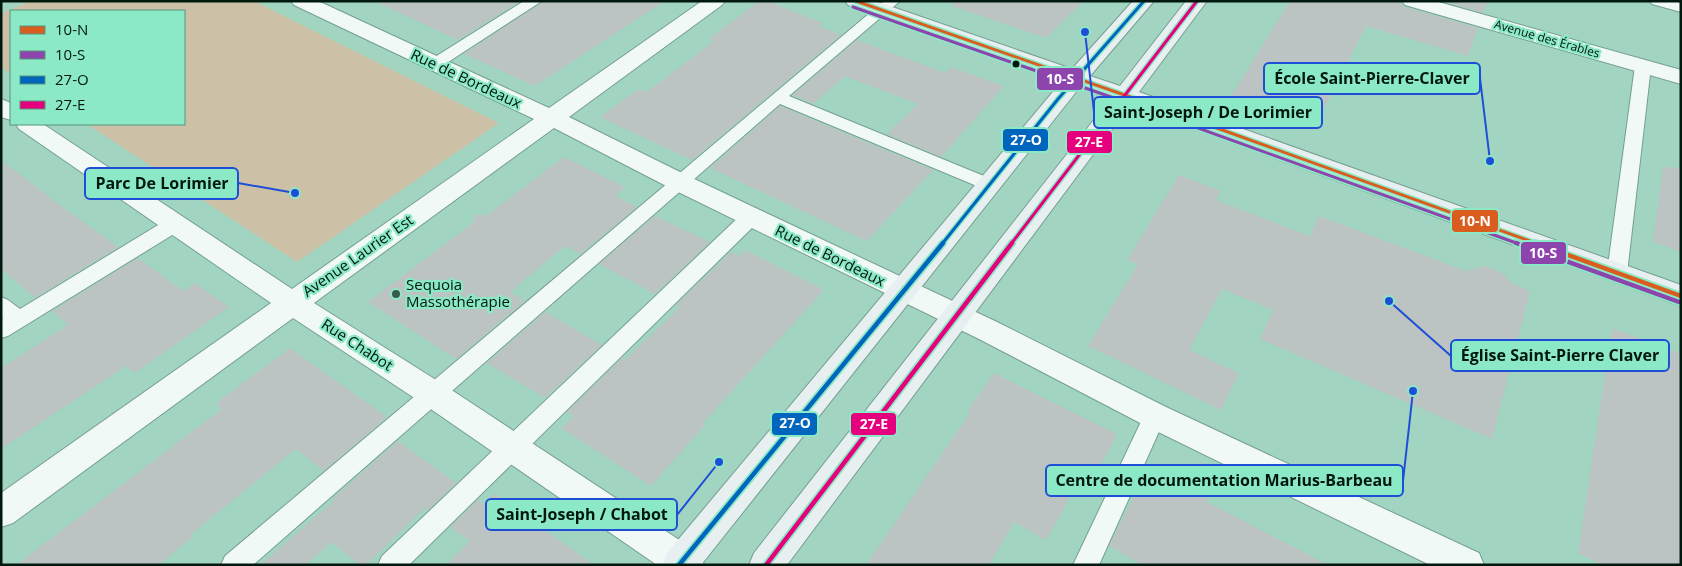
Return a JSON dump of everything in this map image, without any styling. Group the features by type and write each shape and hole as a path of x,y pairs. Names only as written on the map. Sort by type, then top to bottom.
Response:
{"main road":[{"path":"855,1 887,6 1124,96 1681,296"},
{"path":"683,564 902,290 1076,78 1144,1"},
{"path":"766,565 1197,1"}],"street":[{"name":"Rue de Bordeaux","path":"301,1 552,118 679,182 957,315 1155,416 1467,565"},
{"name":"Avenue Laurier Est","path":"1,512 715,1"},
{"name":"Avenue des Érables","path":"1412,1 1681,77"},
{"name":"Rue Chabot","path":"28,125 292,303 433,394 683,564"}],"lane":[{"path":"434,64 535,1"},
{"path":"1657,1 1681,8"},
{"path":"234,565 778,97 887,6"},
{"path":"1617,273 1643,66"},
{"path":"778,97 990,185"},
{"path":"391,565 751,217"},
{"path":"1,305 10,324 174,224"},
{"path":"1086,565 1155,416"}],"shaded area":[{"path":"30,1 254,1 499,123 297,262 89,125 185,125 185,10 10,10 10,73 1,67 1,14"}],"building":[{"path":"374,1 520,1 458,40"},
{"path":"544,1 665,1 535,86 464,54"},
{"path":"759,1 768,1 822,23 819,26 841,35 692,160 600,117 639,89 647,92 714,41 709,39"},
{"path":"953,1 1084,1 1046,38 952,6"},
{"path":"1290,1 1400,1 1404,7 1478,28 1468,56 1366,26 1313,130 1228,101"},
{"path":"1443,1 1488,1 1483,13"},
{"path":"857,40 945,73 951,67 1004,86 941,157 887,134 918,104 845,76 813,104 793,95"},
{"path":"780,106 933,170 867,241 710,168"},
{"path":"564,157 625,187 615,196 637,207 580,254 565,246 510,292 525,301 456,359 368,302 473,223 475,215 487,215"},
{"path":"1,160 118,247 35,298 1,269"},
{"path":"1663,167 1681,168 1681,252 1653,242"},
{"path":"1179,175 1221,191 1216,200 1310,236 1319,216 1466,271 1485,266 1501,272 1513,284 1530,291 1492,439 1260,339 1273,310 1222,289 1189,350 1239,373 1221,410 1088,346 1138,264 1127,260"},
{"path":"655,216 710,242 655,294 599,264"},
{"path":"745,250 824,290 703,423 705,425 651,486 561,428 574,416 567,412 623,357 626,359 680,307 676,305 731,252 739,256"},
{"path":"138,258 183,291 195,283 229,307 135,373 126,366 1,449 1,368 68,325 52,311"},
{"path":"545,312 602,345 545,398 487,363"},
{"path":"1612,328 1681,354 1681,565 1603,565 1578,553"},
{"path":"290,348 387,417 324,471 296,449 190,535 192,537 159,565 16,565 222,409 216,403"},
{"path":"994,373 1117,434 1098,470 1088,465 1046,540 1014,522 989,565 866,565 970,413 967,412"},
{"path":"398,441 456,483 428,510 425,508 366,565 360,565 331,542 306,565 260,565 335,500 333,498"},
{"path":"1148,468 1208,499 1207,502 1328,565 1143,565 1109,546"},
{"path":"495,494 594,565 446,565 470,541 450,527 478,500 484,504"}],"transit line":[{"name":"10-N","path":"856,1 1153,105 1681,296"},
{"name":"27-O","path":"679,565 990,185 1058,99 1144,1"},
{"name":"27-E","path":"766,565 1197,1"},
{"name":"10-S","path":"853,7 1151,111 1679,302"}],"place":[{"name":"Saint-Joseph / De Lorimier","path":"1085,32"},
{"name":"École Saint-Pierre-Claver","path":"1490,161"},
{"name":"Parc De Lorimier","path":"295,193"},
{"name":"Sequoia Massothérapie","path":"396,294"},
{"name":"Église Saint-Pierre Claver","path":"1389,301"},
{"name":"Centre de documentation Marius-Barbeau","path":"1413,391"},
{"name":"Saint-Joseph / Chabot","path":"719,462"}]}
